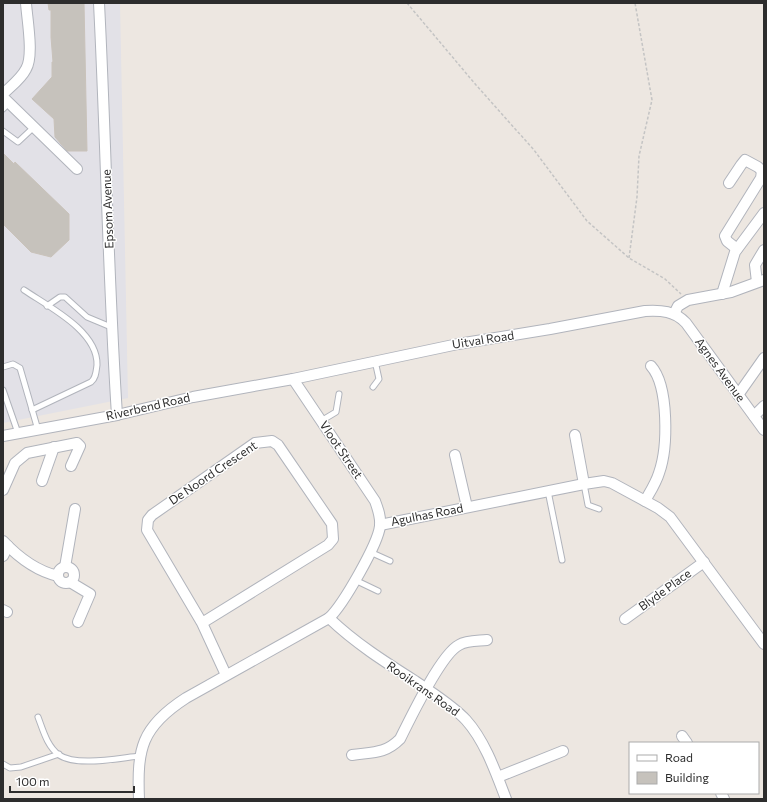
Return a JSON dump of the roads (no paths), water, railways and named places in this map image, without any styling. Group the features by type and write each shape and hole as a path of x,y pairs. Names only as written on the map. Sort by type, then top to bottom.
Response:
{"street":[{"path":"26,3 29,52 28,66 4,101 34,127 77,169"},
{"name":"Epsom Avenue","path":"100,3 106,131 111,327 117,415"},
{"path":"729,183 745,160 758,167 762,172 761,178 725,236 727,241 737,249"},
{"path":"722,294 731,260 737,249 764,213"},
{"path":"674,314 678,306 688,300 741,289 760,281 754,271 755,264 764,250"},
{"name":"Uitval Road","path":"293,379 458,344 550,329 645,310 658,310 674,314"},
{"name":"Agnes Avenue","path":"674,314 686,323 764,430"},
{"path":"738,395 764,358"},
{"path":"645,501 660,473 665,444 662,387 658,376 651,366"},
{"name":"Riverbend Road","path":"3,436 117,415 193,397 293,379"},
{"name":"Vloot Street","path":"293,379 375,501 380,525"},
{"path":"754,416 764,406"},
{"path":"575,435 584,484"},
{"name":"De Noord Crescent","path":"202,623 328,545 333,539 332,524 278,445 272,440 255,443 152,515 148,520 147,530 202,623 226,675"},
{"path":"3,490 15,463 27,453 74,443 80,446 72,466"},
{"path":"42,481 54,447"},
{"path":"455,455 467,507"},
{"name":"Agulhas Road","path":"139,799 140,756 143,743 165,714 186,698 329,618 337,609 370,552 380,525 584,484 604,481 612,482 670,517 764,644"},
{"path":"65,567 75,509"},
{"path":"3,556 6,544 21,558 40,570 58,576 64,583 70,582 90,594 78,622"},
{"name":"Blyde Place","path":"626,619 704,562"},
{"path":"58,576 59,570 65,567 71,568 74,574 70,582"},
{"name":"Rooikrans Road","path":"329,618 346,635 426,689 467,721 479,739 498,777 506,799"},
{"path":"352,755 388,750 394,745 400,739 426,689 452,650 465,642 487,640"},
{"path":"498,777 563,751"}],"lane":[{"path":"3,131 18,142 34,127"},
{"path":"24,290 72,322 89,341 96,354 96,370 94,380 32,410"},
{"path":"47,306 60,297 65,296 87,317 111,327"},
{"path":"373,387 379,379 375,361"},
{"path":"3,367 13,364 20,368 38,430"},
{"path":"3,390 18,433"},
{"path":"321,421 336,412 339,394"},
{"path":"584,484 588,505 599,509"},
{"path":"548,491 562,560"},
{"path":"370,552 390,561"},
{"path":"354,579 378,590"},
{"path":"38,717 47,740 59,754 68,759 80,761 140,756"},
{"path":"3,764 10,768 21,767 59,754"}]}
